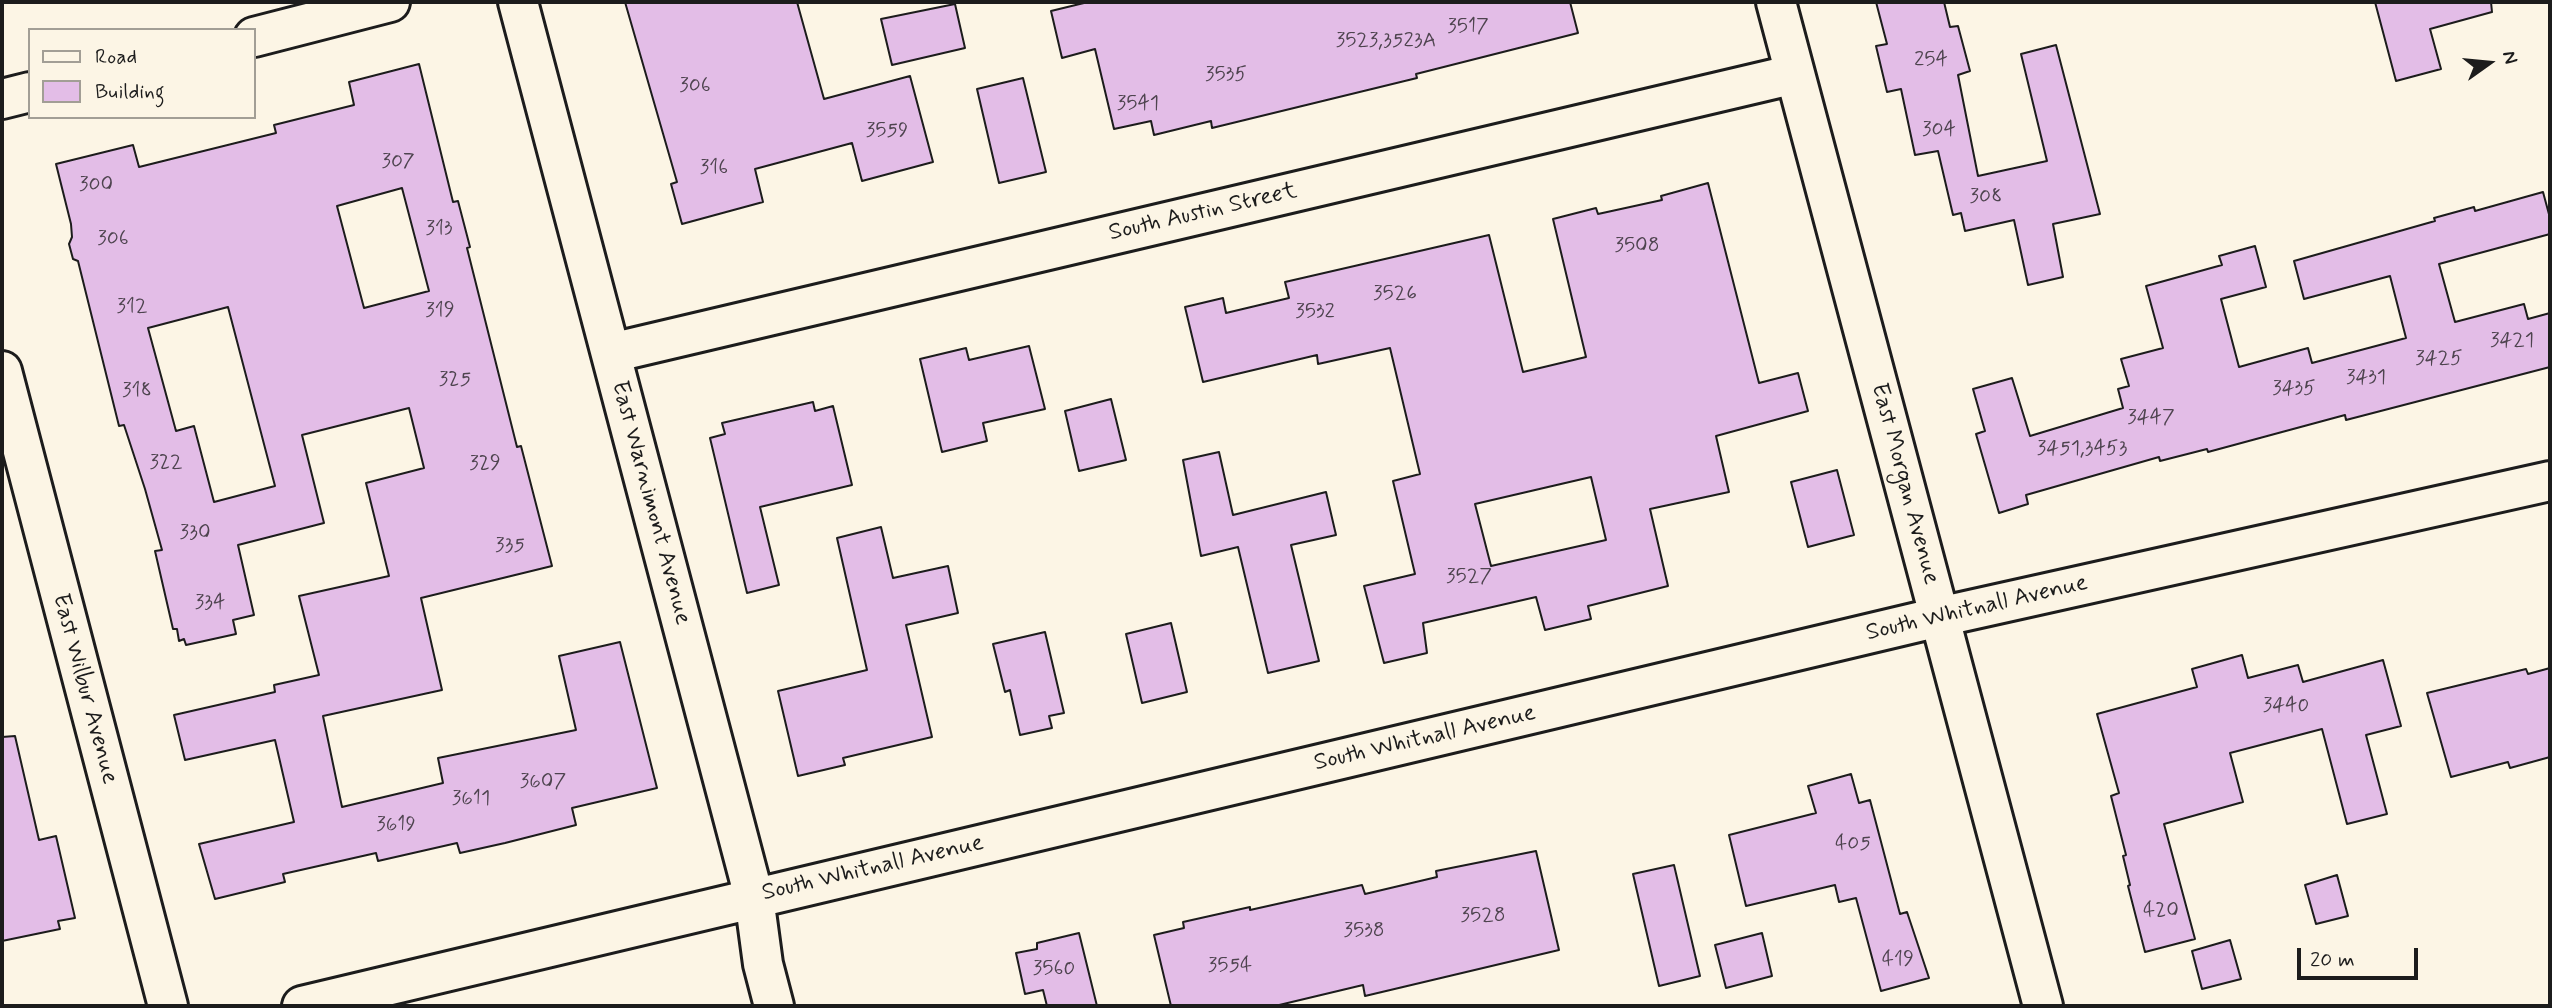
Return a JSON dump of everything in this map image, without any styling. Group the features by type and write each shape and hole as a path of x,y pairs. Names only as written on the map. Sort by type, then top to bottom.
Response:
{"street":[{"path":"256,36 390,2"},
{"name":"East Warnimont Avenue","path":"518,2 754,897 763,964 774,1006"},
{"name":"East Morgan Avenue","path":"1776,2 2043,1006"},
{"name":"South Austin Street","path":"611,353 1795,74"},
{"path":"2,99 28,92"},
{"name":"East Wilbur Avenue","path":"2,371 168,1006"},
{"name":"South Whitnall Avenue","path":"302,1006 1939,617 2550,481"}],"building":[{"path":"625,2 797,2 824,99 910,76 933,162 862,181 852,143 755,169 763,202 682,224 671,184 677,182"},
{"path":"1088,2 1570,2 1578,33 1416,74 1417,78 1212,128 1211,121 1154,135 1151,121 1114,129 1095,49 1062,58 1051,11"},
{"path":"1876,2 1944,2 1950,27 1958,26 1970,71 1958,75 1978,176 2047,161 2021,54 2056,45 2100,214 2053,224 2063,277 2028,285 2014,220 1965,231 1961,213 1953,215 1938,151 1915,155 1901,89 1887,92 1876,46 1887,44"},
{"path":"2375,2 2491,2 2492,12 2430,29 2441,69 2396,81"},
{"path":"955,4 965,48 892,65 881,19"},
{"path":"419,64 453,202 458,201 470,247 467,248 517,447 521,446 552,566 421,598 442,690 323,716 342,807 443,783 438,758 576,730 559,656 620,642 657,788 572,808 576,825 505,843 460,853 457,843 378,861 376,853 283,874 285,882 215,899 199,844 294,822 275,740 185,760 174,715 275,692 274,685 319,675 299,596 389,576 366,483 424,468 409,408 302,435 324,523 238,545 254,615 233,620 236,634 186,645 184,639 179,641 177,629 173,629 155,551 162,550 124,425 119,426 78,261 73,259 69,244 72,237 71,224 56,164 133,145 139,167 276,133 274,125 354,105 349,82","holes":["402,188 429,291 364,308 337,206","228,307 275,486 214,502 194,426 176,431 148,328"]},
{"path":"1023,78 1046,172 999,183 977,89"},
{"path":"1708,183 1759,383 1798,373 1808,411 1716,436 1729,492 1650,509 1668,586 1588,606 1591,619 1545,630 1536,597 1423,623 1427,653 1384,663 1364,586 1415,574 1393,481 1420,474 1390,348 1318,364 1317,355 1203,382 1185,307 1223,298 1226,313 1289,298 1285,282 1489,235 1523,372 1586,357 1553,219 1596,208 1598,214 1662,200 1661,196","holes":["1591,477 1606,540 1491,566 1475,504"]},
{"path":"2543,192 2550,218 2550,234 2439,264 2455,322 2524,304 2528,319 2550,313 2550,367 2346,420 2345,415 2208,452 2207,449 2160,461 2159,457 2026,495 2028,504 1999,513 1976,434 1985,431 1973,389 2012,378 2030,436 2123,408 2118,389 2129,386 2121,359 2163,348 2146,286 2222,265 2219,256 2255,246 2266,287 2221,299 2239,367 2308,348 2312,363 2406,338 2390,276 2304,299 2294,261 2435,221 2434,218 2474,207 2475,211"},
{"path":"1029,346 1045,409 983,423 987,441 942,452 920,359 966,348 969,360"},
{"path":"1111,399 1126,460 1079,471 1065,411"},
{"path":"813,402 815,411 833,406 852,485 760,507 779,585 747,593 710,438 725,434 722,423"},
{"path":"1219,452 1233,515 1326,492 1336,535 1291,545 1319,661 1268,673 1238,547 1201,556 1183,460"},
{"path":"1837,470 1854,535 1808,547 1791,482"},
{"path":"881,527 893,578 948,566 958,613 906,625 932,737 843,758 845,765 798,776 778,691 867,670 837,538"},
{"path":"1171,623 1187,692 1142,703 1126,634"},
{"path":"1045,632 1064,713 1049,716 1052,728 1020,735 1010,690 1005,692 993,644"},
{"path":"2242,655 2248,678 2298,665 2303,682 2383,660 2401,726 2366,735 2387,814 2347,824 2322,729 2230,753 2243,802 2164,824 2195,939 2145,952 2128,886 2130,885 2123,856 2126,855 2111,796 2119,793 2097,714 2197,687 2192,669"},
{"path":"2550,668 2550,757 2510,768 2508,762 2451,777 2427,693 2526,669 2528,674"},
{"path":"15,736 39,840 56,836 75,918 58,921 60,929 2,941 2,737"},
{"path":"1851,774 1859,803 1870,800 1900,914 1907,912 1929,978 1881,991 1856,898 1839,902 1835,885 1746,906 1729,835 1816,813 1808,786"},
{"path":"1536,851 1559,950 1365,996 1363,985 1275,1006 1171,1006 1154,935 1184,928 1183,922 1362,885 1365,894 1437,877 1436,871"},
{"path":"1674,865 1700,976 1659,986 1633,874"},
{"path":"2337,875 2348,916 2316,924 2305,885"},
{"path":"1079,933 1097,1006 1047,1006 1043,990 1025,994 1016,953 1037,949 1037,943"},
{"path":"1762,933 1772,976 1726,988 1715,945"},
{"path":"2230,940 2241,979 2202,989 2192,951"}]}
